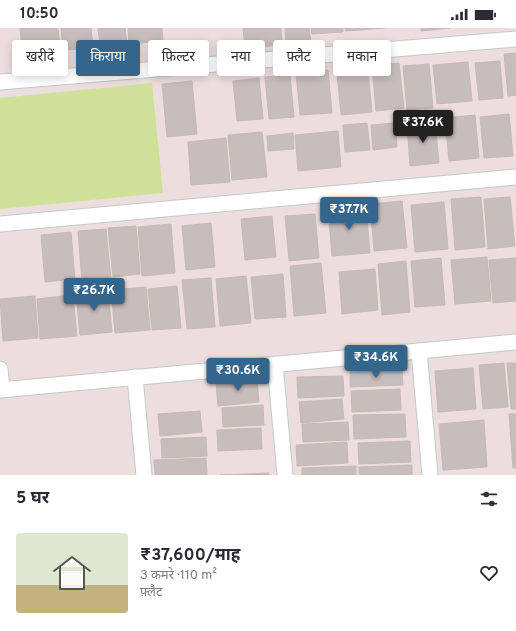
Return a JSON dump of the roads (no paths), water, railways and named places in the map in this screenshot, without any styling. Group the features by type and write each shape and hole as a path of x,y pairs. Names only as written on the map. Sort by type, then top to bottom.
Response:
{"street":[{"path":"0,82 516,38"},
{"path":"0,224 516,177"},
{"path":"0,369 1,390 516,342"},
{"path":"419,351 430,475"},
{"path":"275,364 286,475"},
{"path":"135,377 144,475"}]}
